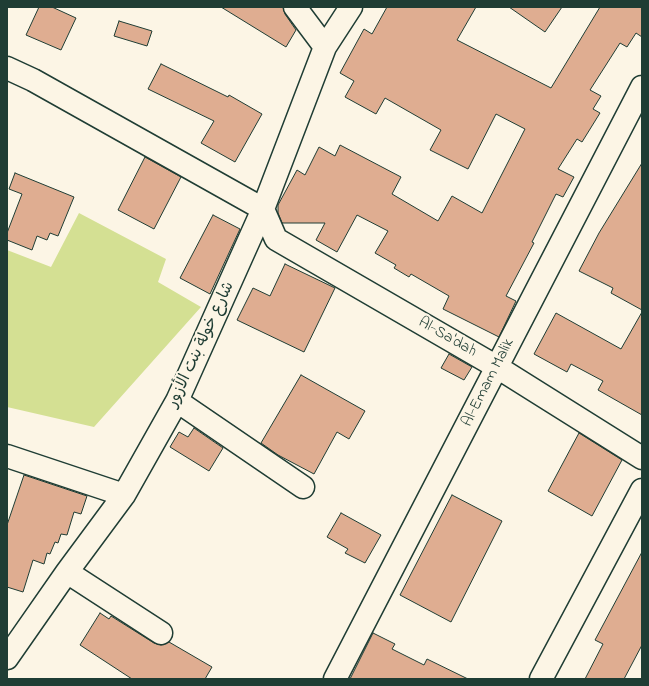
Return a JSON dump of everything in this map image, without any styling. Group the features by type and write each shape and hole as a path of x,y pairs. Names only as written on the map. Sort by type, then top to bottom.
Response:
{"street":[{"path":"295,7 325,47"},
{"path":"325,47 332,7"},
{"name":"شارع خولة بنت الأزور","path":"7,658 67,572 124,495 177,401 263,209 325,47 351,7"},
{"path":"7,68 33,80 263,209"},
{"name":"Al-Emam Malik","path":"335,679 642,87"},
{"name":"Al-Sa'dah","path":"263,209 276,239 497,367 642,458"},
{"path":"177,401 303,487"},
{"path":"7,456 124,495"},
{"path":"541,679 642,490"},
{"path":"67,572 161,633"}],"green space":[{"path":"79,213 166,259 158,282 201,307 94,427 7,407 7,250 51,267"}],"building":[{"path":"39,7 52,7 76,18 61,50 26,35"},
{"path":"221,7 283,7 285,14 296,30 286,47"},
{"path":"387,7 476,7 457,40 551,88 600,7 642,7 642,37 636,33 627,47 620,43 590,90 601,96 593,109 600,113 582,142 577,139 558,169 574,177 563,197 556,194 532,242 534,243 506,296 516,301 499,337 443,309 449,296 411,274 409,277 394,268 396,265 375,253 388,231 357,215 337,252 316,240 325,223 282,223 278,213 278,205 297,170 305,175 319,147 335,156 340,145 401,177 392,194 438,221 452,196 482,213 525,129 496,114 468,169 430,150 441,130 385,98 376,114 345,97 354,81 340,73 364,29 372,34"},
{"path":"509,7 562,7 545,32"},
{"path":"119,21 152,31 147,46 114,36"},
{"path":"161,64 228,97 229,95 262,114 235,162 201,143 214,121 148,89"},
{"path":"145,157 181,177 154,229 118,210"},
{"path":"642,163 642,310 611,293 613,288 579,271 599,233"},
{"path":"15,173 74,197 58,236 50,233 47,240 37,236 32,250 7,240 7,233 22,194 9,189"},
{"path":"213,215 240,229 210,294 180,278"},
{"path":"285,264 335,288 304,352 237,320 253,288 270,296"},
{"path":"642,312 642,415 598,390 603,381 571,364 567,372 534,354 556,313 621,349"},
{"path":"449,354 472,367 464,380 441,368"},
{"path":"301,375 365,411 349,439 337,432 314,474 278,455 261,443"},
{"path":"194,428 223,448 209,471 170,447 179,432 188,437"},
{"path":"579,433 622,460 592,516 548,491"},
{"path":"24,475 87,496 81,514 74,512 67,535 61,534 58,543 55,542 50,554 47,553 44,564 33,560 23,592 7,587 7,525"},
{"path":"452,495 502,521 451,622 400,595"},
{"path":"341,513 381,535 365,563 345,553 348,549 327,537"},
{"path":"642,552 642,645 624,679 585,679 603,644 595,640"},
{"path":"100,613 109,619 111,616 154,643 161,645 169,642 212,667 205,679 132,679 80,645"},
{"path":"373,633 395,644 392,649 424,665 427,659 468,679 350,679"}]}
